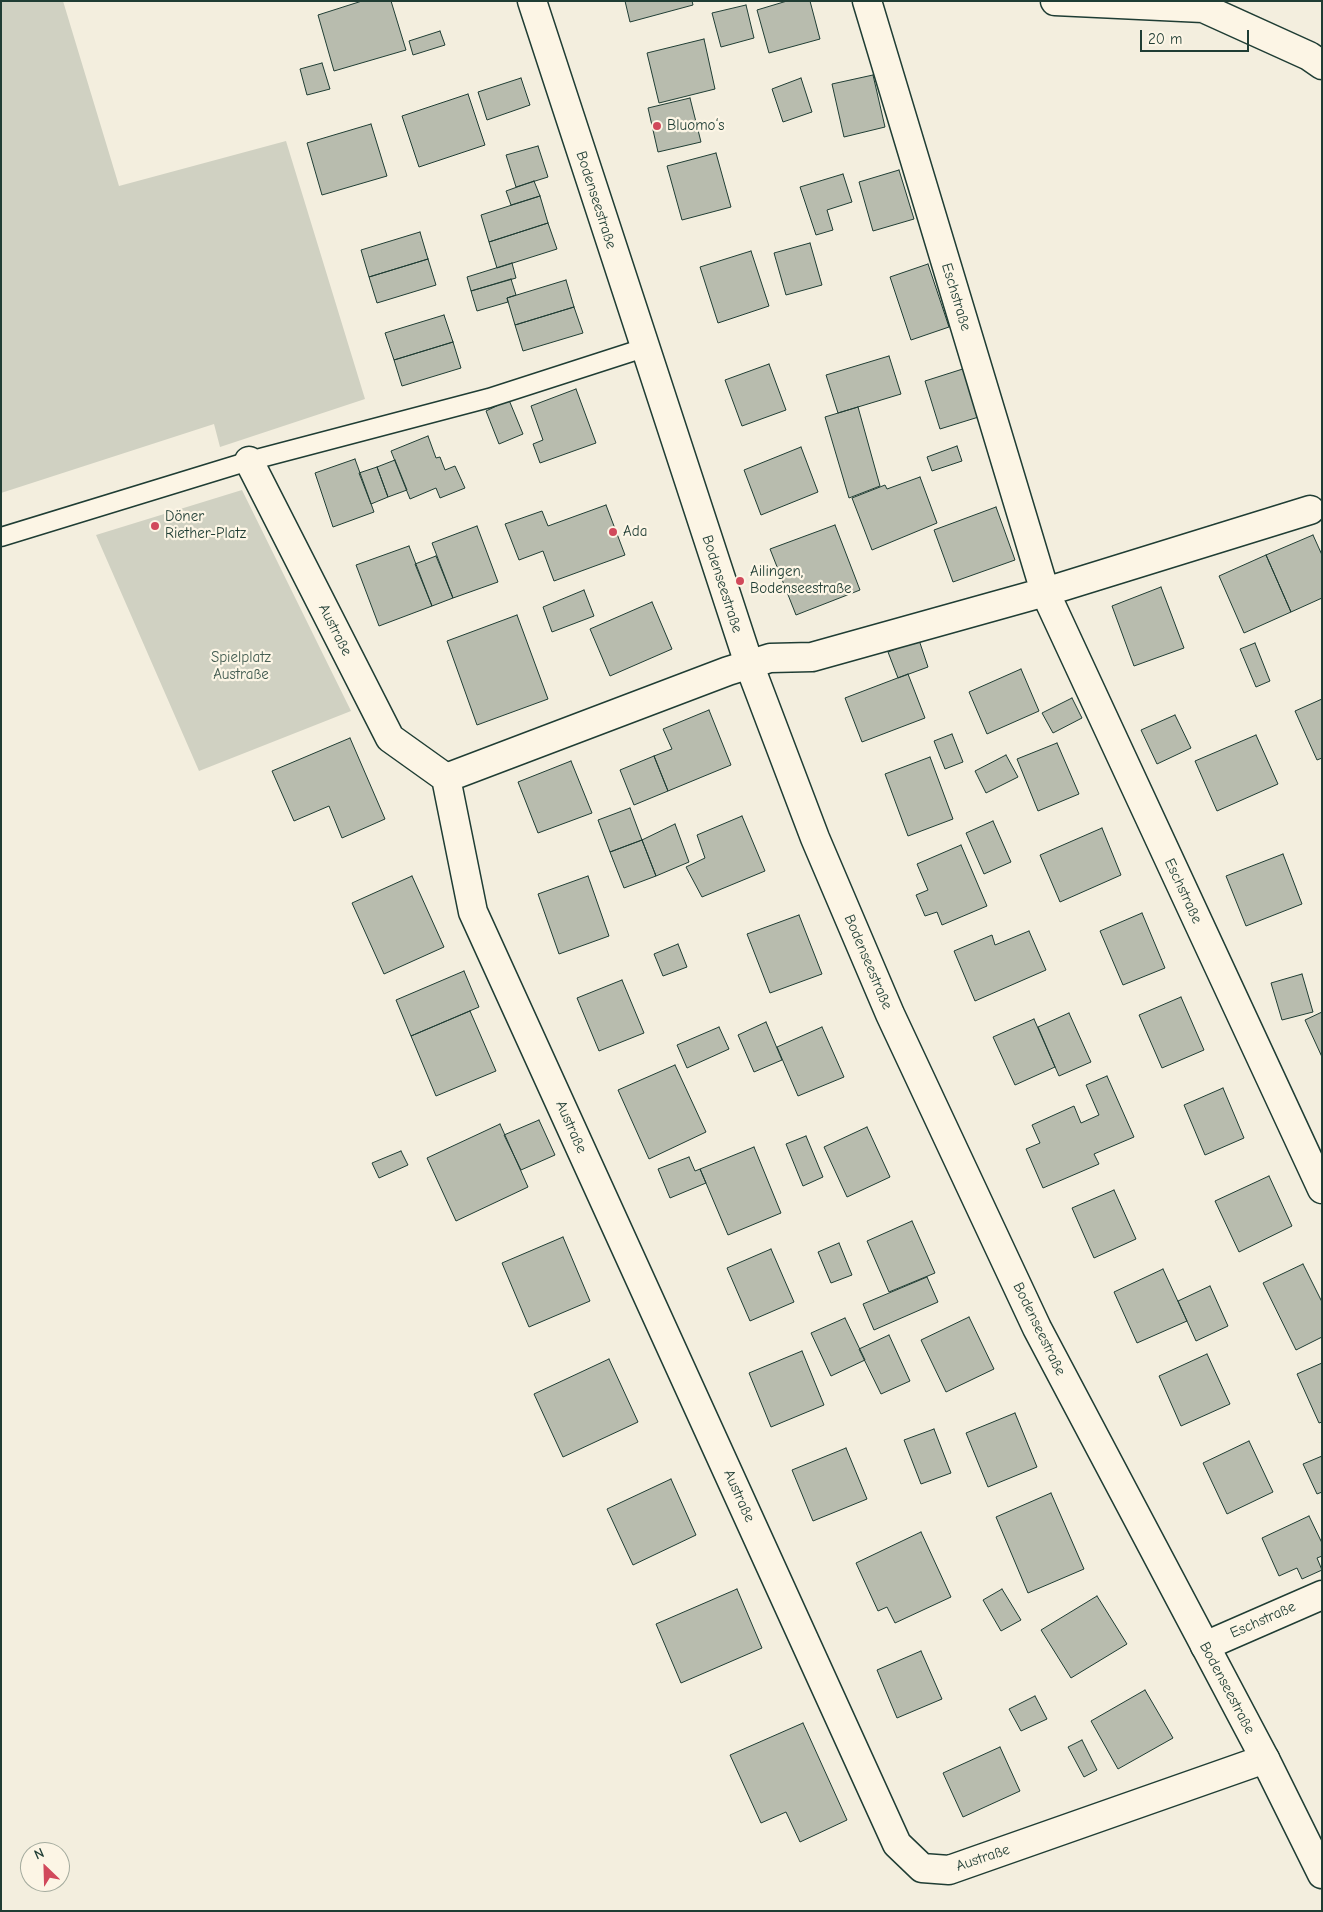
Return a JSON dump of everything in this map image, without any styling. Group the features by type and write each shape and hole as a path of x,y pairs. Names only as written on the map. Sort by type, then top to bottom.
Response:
{"street":[{"name":"Bodenseestraße","path":"532,1 749,664 815,838 894,1022 1038,1328 1265,1759 1322,1874"},
{"name":"Eschstraße","path":"867,1 1045,592 1322,1189"},
{"path":"1055,1 1203,8 1309,56 1322,64"},
{"name":"Austraße","path":"249,461 390,738 446,778 473,912 897,1844 922,1868 948,1870 1265,1759"},
{"path":"446,778 749,664 770,658 812,656 1045,592 1310,510"},
{"name":"Eschstraße","path":"1204,1646 1322,1595"}],"lane":[{"path":"1,536 249,461 489,398 644,348"}],"green space":[{"path":"1,1 63,1 119,186 286,141 365,399 220,447 214,424 1,493"},
{"name":"Spielplatz Austraße","path":"242,490 351,711 199,771 96,535"}],"building":[{"path":"362,1 391,1 406,50 334,71 318,15"},
{"path":"625,1 692,1 693,5 630,22"},
{"path":"787,1 810,1 820,39 769,53 757,10"},
{"path":"746,5 754,38 721,47 712,13"},
{"path":"440,31 445,45 413,55 409,41"},
{"path":"704,39 715,89 659,103 647,53"},
{"path":"322,63 330,89 307,95 300,69"},
{"path":"873,75 885,127 844,137 832,84"},
{"path":"521,78 530,105 487,120 478,92"},
{"path":"801,78 812,112 783,122 772,89"},
{"path":"468,94 485,145 419,167 402,116"},
{"path":"690,98 701,142 658,152 648,108"},
{"path":"371,124 387,176 322,195 307,143"},
{"path":"538,146 548,177 516,187 506,155"},
{"path":"716,153 731,207 682,220 667,166"},
{"path":"899,170 914,219 873,231 859,182"},
{"path":"843,174 852,202 827,210 833,230 816,235 800,187"},
{"path":"534,181 540,196 511,205 506,191"},
{"path":"540,196 548,223 489,242 481,215"},
{"path":"548,223 557,249 497,268 489,242"},
{"path":"420,232 428,259 369,277 361,250"},
{"path":"810,243 822,285 786,295 774,253"},
{"path":"751,251 769,306 718,323 700,267"},
{"path":"428,259 436,285 377,303 369,277"},
{"path":"512,263 516,278 471,291 467,277"},
{"path":"928,264 949,327 911,340 890,277"},
{"path":"511,279 516,295 507,298 508,302 477,311 471,291"},
{"path":"566,280 574,307 515,325 507,298"},
{"path":"574,307 583,333 523,351 515,325"},
{"path":"444,315 453,342 394,360 385,333"},
{"path":"453,342 461,368 402,386 394,360"},
{"path":"889,356 901,394 838,413 826,375"},
{"path":"769,364 786,410 742,426 725,380"},
{"path":"969,367 985,415 940,429 925,381"},
{"path":"576,389 596,443 540,463 533,444 543,440 531,406"},
{"path":"509,400 523,434 499,444 486,411"},
{"path":"858,407 880,486 849,498 825,417"},
{"path":"428,436 436,458 440,457 445,470 455,466 465,488 440,498 436,488 410,499 391,451"},
{"path":"957,446 962,461 932,471 927,457"},
{"path":"801,447 818,492 761,515 744,470"},
{"path":"355,459 374,512 333,527 315,473"},
{"path":"395,460 407,490 388,497 377,467"},
{"path":"377,467 388,497 371,504 359,473"},
{"path":"920,477 937,523 872,550 852,498 885,485 887,489"},
{"path":"606,505 625,555 554,581 543,551 519,560 505,524 542,511 548,526"},
{"path":"996,507 1015,560 953,582 934,530"},
{"path":"835,525 860,590 796,615 770,549"},
{"path":"477,526 498,582 453,598 432,543"},
{"path":"1313,535 1322,555 1322,598 1291,612 1266,555"},
{"path":"409,546 432,606 379,626 356,565"},
{"path":"1266,555 1291,612 1244,633 1219,576"},
{"path":"436,556 453,598 432,606 415,564"},
{"path":"1161,587 1184,648 1134,666 1112,606"},
{"path":"584,590 594,616 552,632 543,607"},
{"path":"652,602 672,649 610,676 590,629"},
{"path":"517,615 548,699 477,725 447,641"},
{"path":"919,640 928,667 898,678 888,652"},
{"path":"1255,643 1270,681 1256,687 1240,649"},
{"path":"1021,669 1039,711 987,734 969,692"},
{"path":"908,674 925,718 862,742 845,698"},
{"path":"1072,698 1082,718 1053,733 1042,713"},
{"path":"1322,699 1322,758 1317,760 1295,711"},
{"path":"709,710 731,765 668,791 654,756 672,749 663,729"},
{"path":"1175,715 1191,748 1157,764 1141,730"},
{"path":"952,734 963,762 945,769 934,741"},
{"path":"1256,735 1278,784 1217,811 1195,761"},
{"path":"350,738 385,819 342,838 329,806 294,821 272,771"},
{"path":"1057,743 1079,794 1038,811 1017,759"},
{"path":"1006,755 1018,777 986,793 975,771"},
{"path":"654,756 668,791 634,805 620,770"},
{"path":"930,757 953,819 908,836 885,774"},
{"path":"571,761 592,813 538,833 518,782"},
{"path":"630,808 642,840 610,852 598,820"},
{"path":"742,816 765,871 702,897 686,867 705,858 697,835"},
{"path":"993,821 1011,862 984,874 966,833"},
{"path":"675,824 689,862 656,876 642,840"},
{"path":"1102,828 1121,875 1060,902 1040,855"},
{"path":"642,840 656,876 624,888 610,852"},
{"path":"961,845 987,906 942,925 937,912 925,916 916,895 928,890 917,864"},
{"path":"1283,854 1302,904 1246,926 1226,876"},
{"path":"412,876 444,947 384,974 352,903"},
{"path":"588,876 609,936 559,954 538,894"},
{"path":"1142,913 1165,968 1123,985 1100,931"},
{"path":"799,915 822,974 770,993 747,934"},
{"path":"1029,931 1046,970 975,1001 954,951 992,935 995,945"},
{"path":"678,944 687,967 663,976 654,954"},
{"path":"464,971 479,1007 411,1036 396,1000"},
{"path":"1302,974 1313,1012 1282,1020 1271,983"},
{"path":"622,980 644,1033 599,1051 577,998"},
{"path":"1181,997 1204,1050 1162,1068 1139,1015"},
{"path":"470,1011 496,1071 436,1096 411,1036"},
{"path":"1322,1012 1322,1057 1305,1020"},
{"path":"1069,1013 1091,1062 1059,1076 1038,1027"},
{"path":"1034,1019 1055,1067 1015,1085 993,1037"},
{"path":"766,1022 782,1060 754,1072 738,1035"},
{"path":"719,1027 729,1049 687,1068 677,1045"},
{"path":"822,1027 844,1077 798,1096 777,1047"},
{"path":"675,1065 706,1132 649,1159 618,1090"},
{"path":"1107,1076 1134,1137 1094,1154 1099,1164 1043,1188 1026,1149 1040,1143 1032,1125 1074,1106 1081,1123 1099,1115 1086,1085"},
{"path":"1223,1088 1244,1138 1205,1155 1184,1105"},
{"path":"539,1120 555,1155 521,1170 504,1135"},
{"path":"500,1124 528,1187 456,1221 427,1158"},
{"path":"867,1127 890,1177 847,1197 824,1147"},
{"path":"806,1136 823,1177 803,1186 786,1144"},
{"path":"754,1147 781,1213 728,1235 700,1169"},
{"path":"401,1151 408,1165 379,1178 372,1163"},
{"path":"689,1157 695,1171 700,1169 706,1183 670,1198 658,1169"},
{"path":"1269,1176 1292,1226 1239,1252 1215,1201"},
{"path":"1114,1190 1136,1239 1094,1258 1072,1208"},
{"path":"912,1221 935,1273 889,1292 867,1241"},
{"path":"563,1237 590,1301 529,1327 502,1263"},
{"path":"839,1243 852,1275 831,1283 818,1252"},
{"path":"771,1249 794,1302 750,1321 727,1268"},
{"path":"1303,1264 1322,1302 1322,1337 1296,1350 1263,1283"},
{"path":"1163,1269 1187,1321 1137,1343 1114,1292"},
{"path":"927,1277 938,1302 874,1330 863,1304"},
{"path":"1210,1286 1228,1326 1196,1341 1178,1301"},
{"path":"969,1317 994,1369 946,1392 921,1340"},
{"path":"845,1318 865,1360 831,1376 811,1333"},
{"path":"889,1335 910,1381 881,1394 859,1349"},
{"path":"802,1351 824,1405 771,1427 749,1373"},
{"path":"1207,1354 1230,1404 1181,1426 1159,1376"},
{"path":"609,1359 638,1422 563,1457 534,1394"},
{"path":"1322,1363 1322,1422 1319,1423 1297,1374"},
{"path":"1015,1413 1037,1467 988,1487 966,1433"},
{"path":"934,1429 951,1473 921,1484 904,1440"},
{"path":"1249,1441 1273,1492 1227,1514 1203,1463"},
{"path":"846,1448 867,1499 813,1521 792,1470"},
{"path":"1322,1456 1322,1492 1317,1494 1303,1464"},
{"path":"671,1479 696,1535 633,1565 607,1509"},
{"path":"1051,1493 1084,1569 1028,1593 996,1517"},
{"path":"1309,1516 1322,1543 1322,1556 1317,1558 1322,1570 1302,1579 1297,1568 1279,1576 1262,1538"},
{"path":"921,1532 951,1597 895,1623 887,1607 878,1611 856,1563"},
{"path":"737,1589 762,1648 681,1683 656,1624"},
{"path":"1002,1589 1021,1620 1001,1631 983,1600"},
{"path":"1097,1596 1127,1644 1071,1678 1041,1630"},
{"path":"921,1651 942,1699 897,1718 877,1670"},
{"path":"1145,1690 1173,1738 1118,1769 1091,1721"},
{"path":"1035,1696 1047,1719 1021,1731 1009,1709"},
{"path":"803,1723 847,1820 800,1842 786,1812 761,1823 730,1755"},
{"path":"1082,1740 1097,1770 1084,1777 1068,1747"},
{"path":"1000,1747 1020,1791 963,1817 943,1773"}],"place":[{"name":"Bluomo‘s","path":"657,126"},
{"name":"Döner Riether-Platz","path":"155,526"},
{"name":"Ada","path":"613,532"},
{"name":"Ailingen, Bodenseestraße","path":"740,581"}]}
